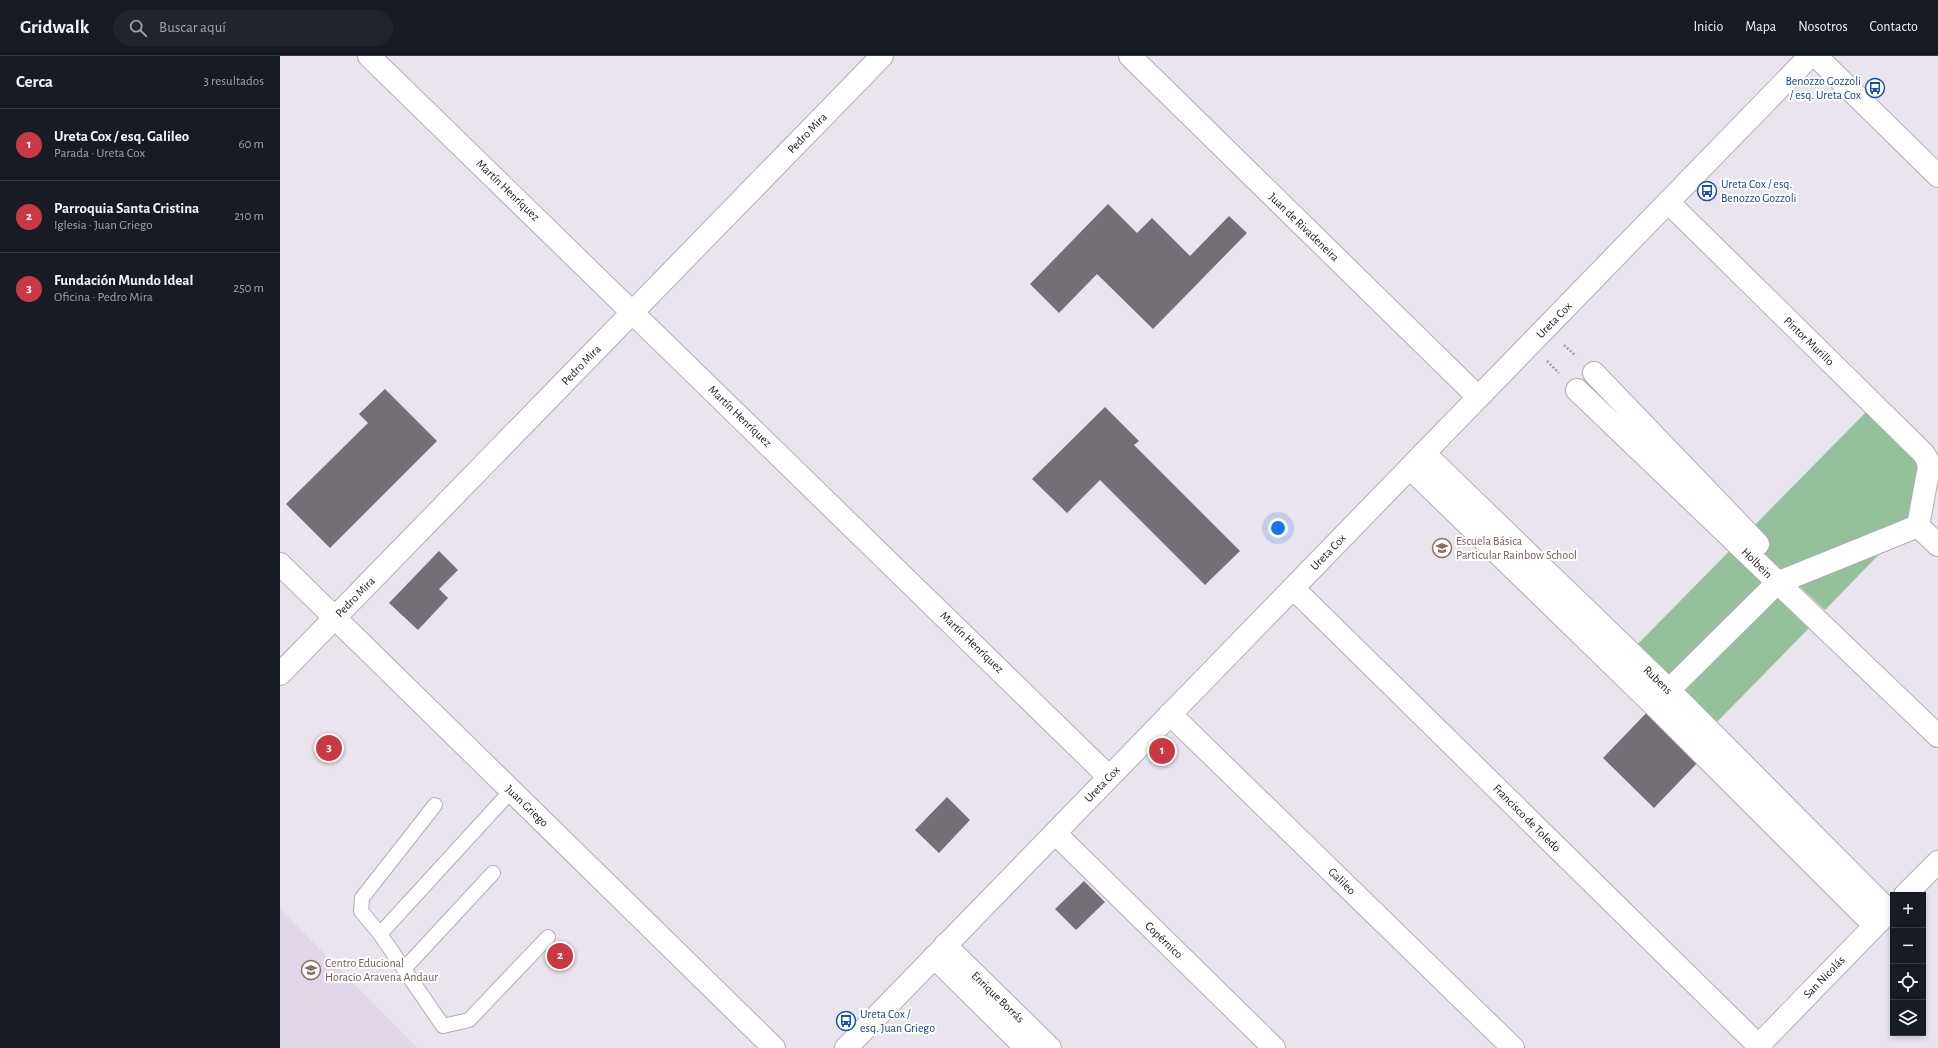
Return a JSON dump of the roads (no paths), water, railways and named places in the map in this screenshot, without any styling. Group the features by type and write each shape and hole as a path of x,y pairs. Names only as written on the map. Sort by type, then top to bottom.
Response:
{"street":[{"name":"Martín Henríquez","path":"370,56 1109,777"},
{"name":"Pedro Mira","path":"280,674 882,56"},
{"name":"Juan de Rivadeneira","path":"1130,56 1478,397"},
{"name":"Ureta Cox","path":"846,1048 1810,56"},
{"path":"1816,56 1938,176"},
{"name":"Pintor Murillo","path":"1668,202 1927,459 1932,496 1918,526"},
{"name":"Holbein","path":"1594,373 1783,579 1938,736"},
{"name":"Holbein","path":"1577,390 1783,579"},
{"name":"Rubens","path":"1417,460 1669,690 1885,914"},
{"name":"Rubens","path":"1417,460 1653,704 1885,914"},
{"path":"1669,690 1783,579 1918,526 1938,545"},
{"name":"Juan Griego","path":"280,564 774,1048"},
{"name":"Francisco de Toledo","path":"1293,588 1758,1047"},
{"name":"Galileo","path":"1170,714 1513,1048"},
{"name":"Copérnico","path":"1055,833 1274,1048"},
{"path":"1908,892 1938,862"},
{"name":"San Nicolás","path":"1758,1047 1885,914"},
{"name":"Enrique Borrás","path":"940,951 1026,1048"},
{"name":"Enrique Borrás","path":"940,951 1050,1048"}],"lane":[{"path":"380,934 512,791"},
{"path":"435,805 362,898 361,911 380,934 443,1026 469,1020 548,937"},
{"path":"404,969 493,872"}],"place":[{"name":"Benozzo Gozzoli / esq. Ureta Cox","path":"1875,88"},
{"name":"Ureta Cox / esq. Benozzo Gozzoli","path":"1707,191"},
{"name":"Escuela Básica Particular Rainbow School","path":"1442,548"},
{"name":"Fundación Mundo Ideal","path":"329,748"},
{"name":"Ureta Cox / esq. Galileo","path":"1162,751"},
{"name":"Parroquia Santa Cristina","path":"560,956"},
{"name":"Centro Educional Horacio Aravena Andaur","path":"311,970"},
{"name":"Ureta Cox / esq. Juan Griego","path":"846,1021"}]}
